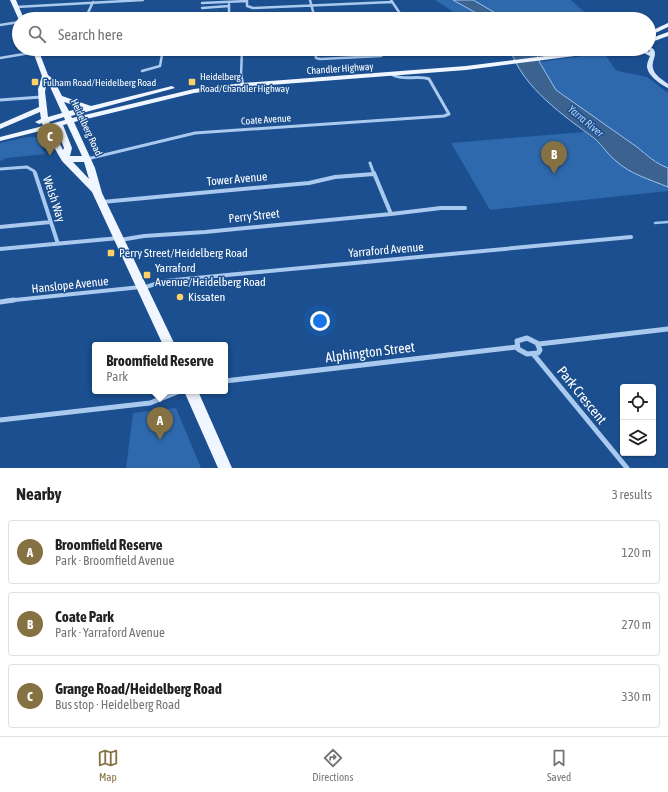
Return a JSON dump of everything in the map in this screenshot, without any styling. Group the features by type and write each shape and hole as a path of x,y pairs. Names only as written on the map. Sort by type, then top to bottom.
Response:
{"main road":[{"path":"13,0 18,12"},
{"path":"656,31 668,25"},
{"path":"656,38 668,34"},
{"name":"Heidelberg Road","path":"37,56 45,76 51,80 74,130 84,159 91,168 100,198 168,342"},
{"name":"Chandler Highway","path":"46,124 68,118 106,112 184,92 242,82 393,77 534,56"},
{"name":"Chandler Highway","path":"46,124 59,124 68,118 91,108 173,88 480,64 554,56"},
{"path":"653,56 650,67 652,71 668,86"},
{"name":"Heidelberg Road","path":"45,76 41,82 42,108 46,124 55,146 100,198"},
{"path":"58,97 91,108"},
{"path":"0,127 42,108"},
{"path":"74,130 82,124 106,112"},
{"path":"0,133 46,124"},
{"path":"0,139 46,124"},
{"path":"59,124 68,148 65,159 84,159 85,180"},
{"path":"192,394 225,468"}],"street":[{"path":"16,6 96,1 143,0"},
{"path":"202,3 247,0 247,6 253,8 392,1 400,12"},
{"path":"310,0 313,12"},
{"path":"89,12 96,1"},
{"path":"229,2 229,12"},
{"path":"202,8 229,6"},
{"path":"0,25 12,23"},
{"path":"0,58 12,56"},
{"path":"142,71 160,66 162,56"},
{"path":"242,56 242,82"},
{"path":"316,56 316,58 320,59 381,56"},
{"name":"Coate Avenue","path":"84,159 195,133 444,116 449,114 430,80 422,76 393,77"},
{"path":"0,100 41,97"},
{"path":"370,163 391,214"},
{"name":"Welsh Way","path":"0,169 27,167 33,169 58,244"},
{"name":"Tower Avenue","path":"100,198 309,183 335,176 374,174"},
{"name":"Perry Street","path":"0,249 205,232 441,208 465,208"},
{"path":"0,227 51,222"},
{"name":"Yarraford Avenue","path":"142,287 164,281 631,237"},
{"name":"Hanslope Avenue","path":"0,302 142,287"},
{"path":"539,344 540,350 534,355 526,354 517,347 517,341 523,338 531,339 539,344 668,329"},
{"name":"Alphington Street","path":"228,381 517,347"},
{"name":"Park Crescent","path":"534,355 627,468"},
{"path":"0,420 150,403 172,394"}],"shaded area":[{"path":"435,0 453,0 474,12 453,12"},
{"path":"473,0 571,0 584,12 494,12"},
{"path":"583,56 606,56 618,71 647,77 668,93 668,168 655,162 637,147 556,90 540,62"},
{"path":"584,132 595,140 616,161 631,171 668,187 668,191 490,210 451,143"},
{"path":"28,137 36,137 45,154 7,158 0,161 0,143"},
{"path":"176,408 201,468 126,468 133,413"}],"water":[{"path":"453,0 473,0 494,12 474,12"},
{"name":"Yarra River","path":"513,56 538,56 556,90 637,147 655,162 668,168 668,187 641,176 622,166 610,156 595,139 545,100 524,76"}],"waterway":[{"path":"655,223 668,222"}],"place":[{"name":"Fulham Road/Heidelberg Road","path":"35,82"},
{"name":"Heidelberg Road/Chandler Highway","path":"192,82"},
{"name":"Grange Road/Heidelberg Road","path":"50,156"},
{"name":"Coate Park","path":"554,174"},
{"name":"Perry Street/Heidelberg Road","path":"111,253"},
{"name":"Yarraford Avenue/Heidelberg Road","path":"147,275"},
{"name":"Kissaten","path":"180,297"},
{"name":"Broomfield Reserve","path":"160,440"}]}
